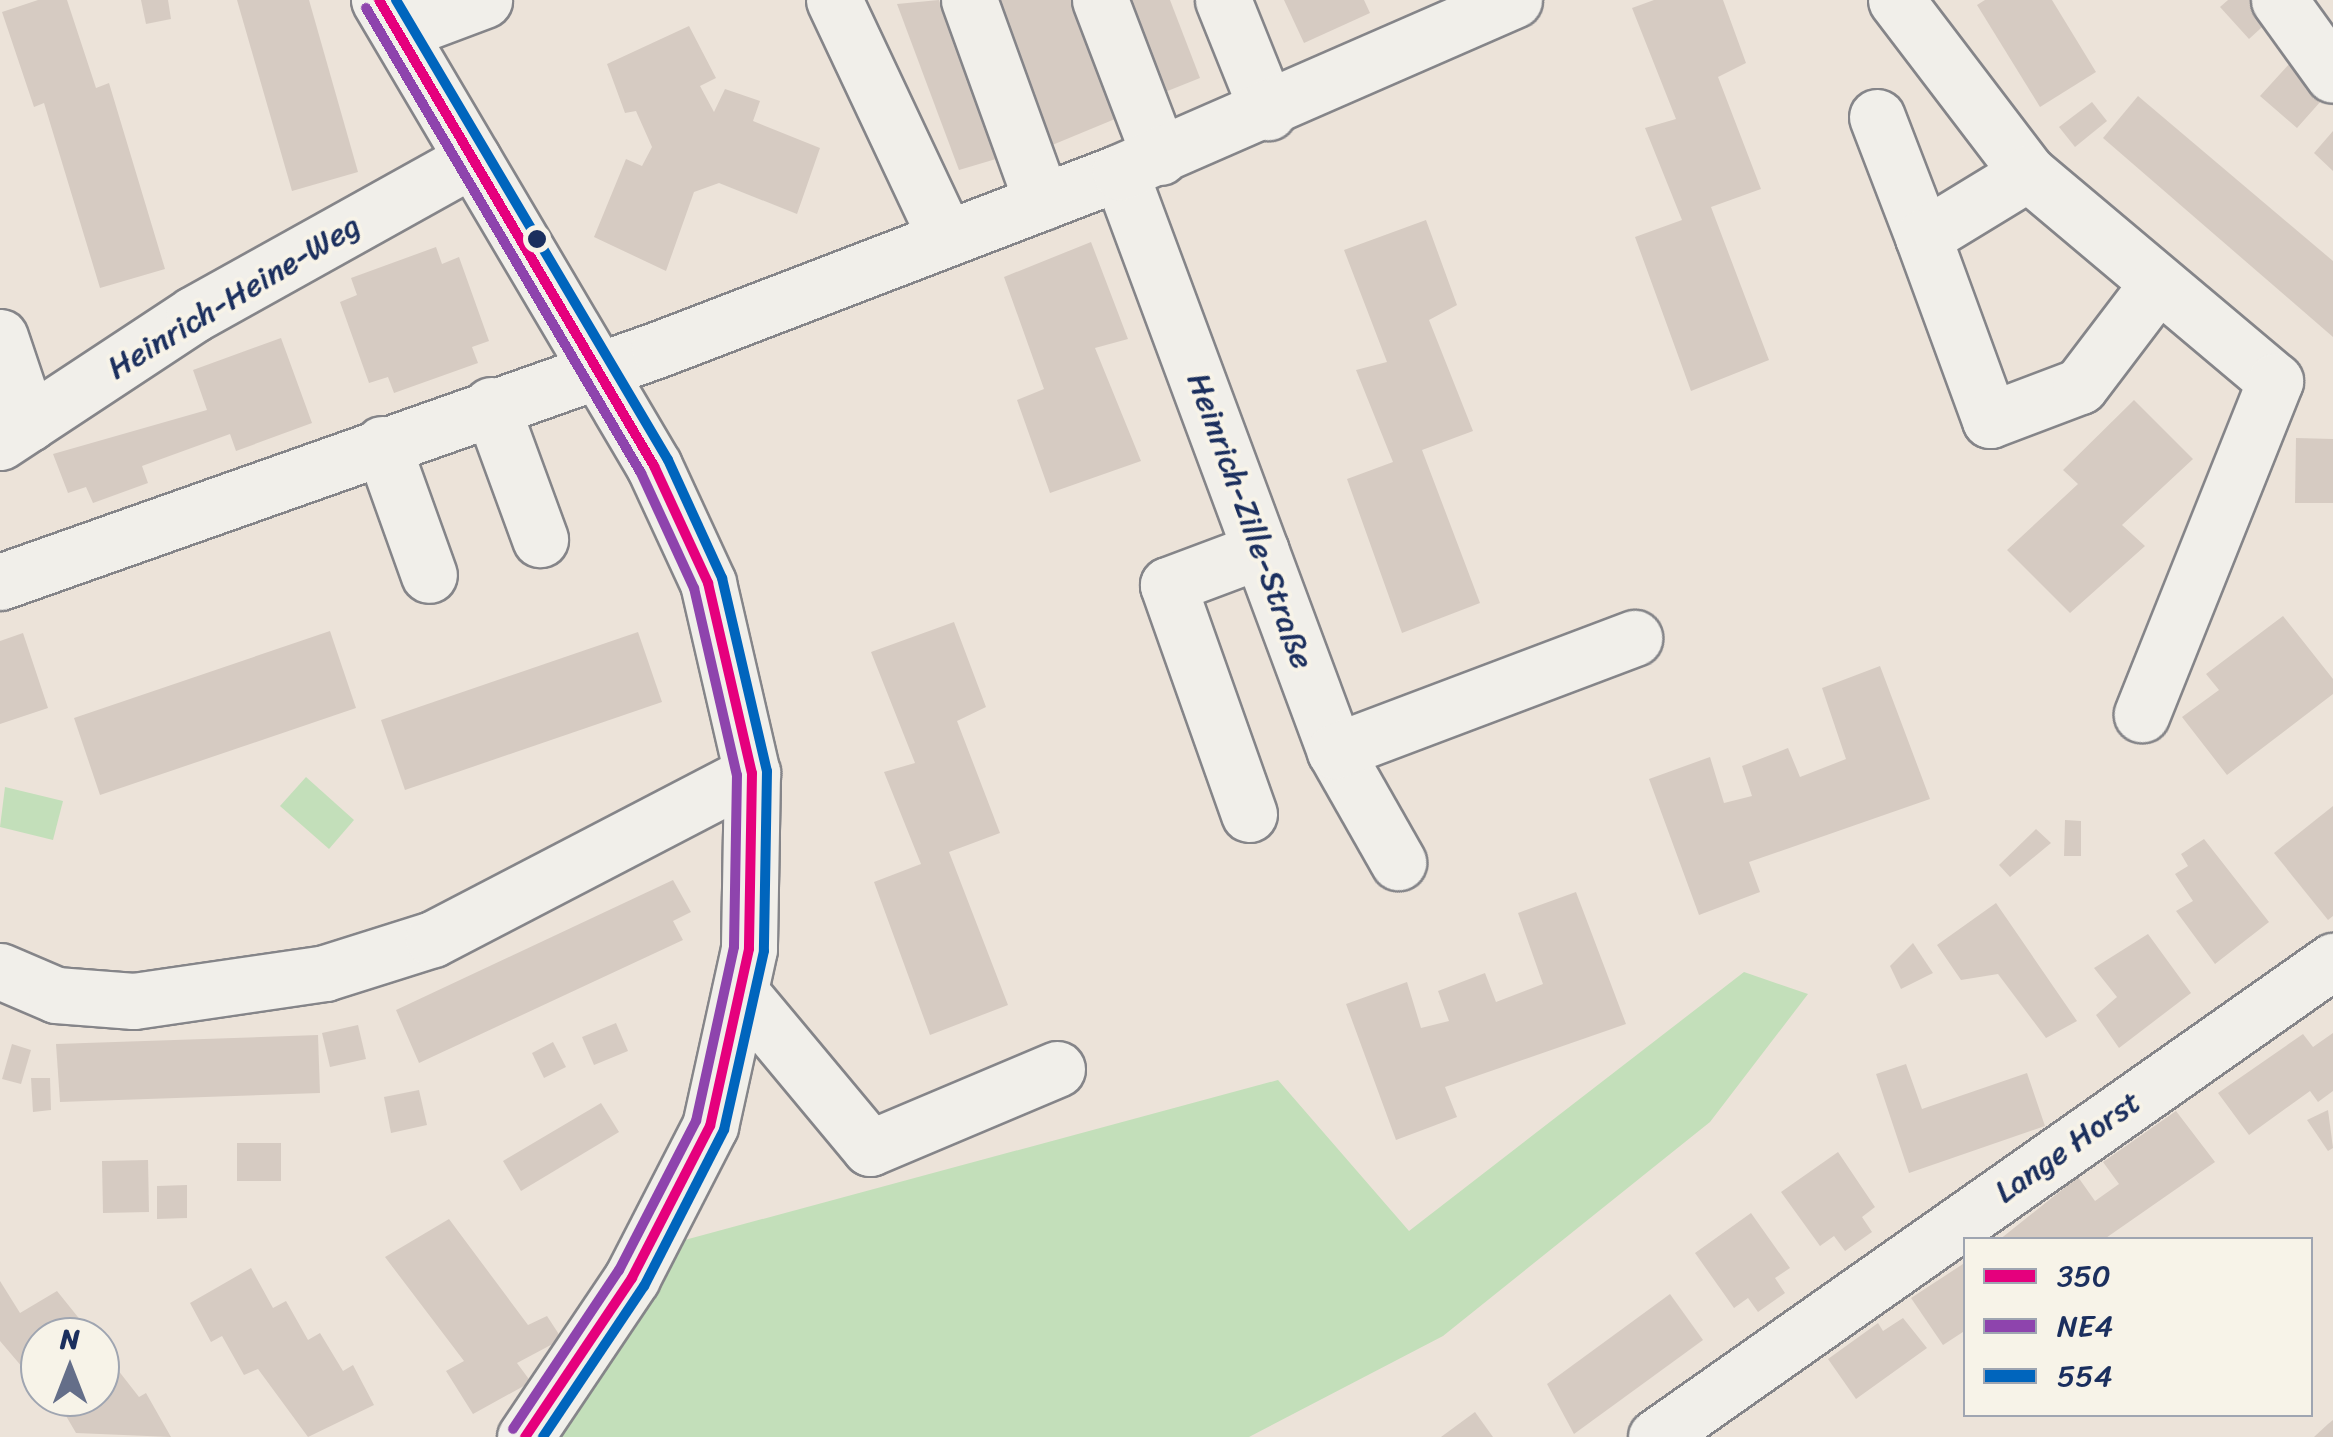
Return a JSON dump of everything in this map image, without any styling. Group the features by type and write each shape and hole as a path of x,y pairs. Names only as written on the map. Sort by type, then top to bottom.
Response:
{"street":[{"path":"484,0 389,16 599,364 708,583 752,773 740,992 710,1126 632,1278 525,1437"},
{"path":"834,0 945,236"},
{"path":"969,0 1042,202"},
{"name":"Heinrich-Zille-Straße","path":"1100,0 1140,165 1261,550 1335,751 1398,862"},
{"path":"1223,0 1268,112"},
{"path":"0,582 1140,165 1268,112 1514,0"},
{"path":"1896,0 2028,173 2156,286 2275,381 2142,714"},
{"path":"2278,0 2333,75"},
{"path":"1877,118 1990,420 2080,386 2156,286"},
{"name":"Heinrich-Heine-Weg","path":"14,432 194,314 473,159"},
{"path":"1922,237 2028,173"},
{"path":"0,338 14,432"},
{"path":"492,405 540,539"},
{"path":"382,444 429,576"},
{"path":"1250,814 1168,585 1261,550"},
{"path":"1335,751 1634,638"},
{"path":"0,971 56,995 134,1001 325,973 433,938 752,773"},
{"name":"Lange Horst","path":"1656,1437 2333,961"},
{"path":"740,992 870,1148 1057,1069"}],"green space":[{"path":"306,777 354,820 329,849 280,806"},
{"path":"5,787 63,801 53,840 0,827"},
{"path":"1744,972 1808,994 1710,1122 1443,1336 1249,1437 550,1437 681,1241 1278,1080 1409,1231"}],"building":[{"path":"38,0 67,0 96,88 109,83 165,269 100,288 44,103 34,107 2,12"},
{"path":"141,0 168,0 171,19 146,24"},
{"path":"237,0 309,0 358,172 292,191"},
{"path":"939,0 996,159 959,170 897,4"},
{"path":"992,0 1071,0 1115,119 1045,148"},
{"path":"1123,0 1170,0 1200,78 1160,94"},
{"path":"1284,0 1364,0 1370,13 1304,43"},
{"path":"1654,0 1723,0 1746,63 1718,77 1761,189 1711,207 1769,360 1691,391 1635,237 1682,220 1645,128 1676,119 1632,8"},
{"path":"1985,0 2052,0 2096,72 2040,107 1977,5"},
{"path":"2228,0 2256,0 2272,18 2249,39 2220,7"},
{"path":"689,26 716,78 700,86 714,112 725,89 760,101 753,121 820,148 797,214 719,183 694,192 666,271 594,237 626,159 642,166 652,147 636,111 625,113 607,64"},
{"path":"2291,62 2314,77 2305,88 2321,101 2297,128 2260,96"},
{"path":"2138,96 2333,261 2333,337 2103,138"},
{"path":"2092,102 2107,121 2075,147 2059,127"},
{"path":"2333,131 2333,171 2314,153"},
{"path":"1426,220 1457,305 1429,320 1473,431 1422,450 1480,603 1402,633 1347,479 1393,462 1356,370 1387,362 1344,250"},
{"path":"1091,242 1128,339 1095,348 1141,461 1050,493 1017,400 1044,389 1004,277"},
{"path":"436,247 442,264 459,257 489,341 472,347 478,363 394,393 388,377 369,383 340,302 357,295 351,278"},
{"path":"281,338 312,423 236,451 230,434 142,466 148,483 93,503 86,487 68,493 53,454 207,410 193,370"},
{"path":"2134,400 2193,459 2122,525 2145,546 2070,613 2007,550 2078,484 2063,470"},
{"path":"2296,438 2333,439 2333,503 2295,503"},
{"path":"2283,616 2333,679 2333,694 2227,775 2182,717 2219,690 2206,674"},
{"path":"954,622 986,707 957,721 1000,833 949,852 1008,1005 930,1035 874,882 921,864 884,772 915,763 871,652"},
{"path":"330,631 356,708 100,795 74,718"},
{"path":"638,632 662,702 405,790 381,720"},
{"path":"23,633 48,708 0,724 0,641"},
{"path":"1880,666 1930,799 1749,862 1760,892 1699,915 1649,779 1710,757 1724,803 1752,796 1742,766 1788,748 1800,777 1846,759 1822,688"},
{"path":"2333,806 2333,916 2328,920 2274,853"},
{"path":"2065,820 2081,821 2081,856 2064,856"},
{"path":"2036,829 2051,843 2010,877 1999,865"},
{"path":"2204,839 2269,922 2215,964 2176,911 2193,901 2175,874 2188,866 2181,854"},
{"path":"673,880 691,912 673,921 683,940 419,1063 396,1010"},
{"path":"1576,892 1626,1024 1445,1087 1457,1117 1396,1140 1346,1004 1407,982 1421,1028 1449,1021 1438,991 1485,973 1496,1002 1543,984 1518,913"},
{"path":"1996,903 2077,1021 2046,1038 1998,974 1961,980 1937,945"},
{"path":"2148,934 2191,993 2119,1048 2096,1015 2117,997 2094,968"},
{"path":"1913,943 1933,973 1901,989 1890,966"},
{"path":"616,1023 628,1051 594,1065 582,1037"},
{"path":"358,1025 366,1059 330,1067 322,1033"},
{"path":"2333,1033 2333,1091 2318,1102 2310,1091 2249,1135 2218,1093 2303,1034 2313,1047"},
{"path":"318,1035 320,1093 60,1102 56,1044"},
{"path":"553,1042 566,1067 544,1078 532,1053"},
{"path":"12,1044 31,1050 21,1084 2,1079"},
{"path":"1906,1064 1922,1109 2027,1073 2045,1126 1909,1173 1876,1074"},
{"path":"31,1078 50,1078 51,1110 33,1112"},
{"path":"419,1090 427,1125 391,1133 384,1097"},
{"path":"601,1103 619,1132 521,1191 503,1161"},
{"path":"2328,1110 2333,1148 2328,1151 2307,1120"},
{"path":"2176,1111 2215,1162 2107,1237 2003,1237 2078,1177 2095,1201 2119,1184 2103,1162"},
{"path":"237,1143 281,1143 281,1181 237,1181"},
{"path":"1838,1152 1875,1207 1862,1217 1872,1232 1845,1251 1834,1236 1820,1246 1781,1192"},
{"path":"148,1160 149,1212 103,1213 102,1161"},
{"path":"187,1185 187,1218 157,1219 157,1186"},
{"path":"1751,1213 1790,1268 1775,1278 1785,1293 1758,1312 1748,1298 1734,1308 1695,1253"},
{"path":"449,1219 528,1325 547,1316 562,1339 517,1363 531,1382 473,1414 446,1371 464,1361 385,1257"},
{"path":"1963,1264 1963,1332 1943,1345 1911,1298"},
{"path":"251,1268 273,1308 286,1301 308,1340 320,1333 343,1371 353,1365 374,1405 308,1437 258,1369 244,1375 222,1336 211,1342 190,1303"},
{"path":"0,1281 20,1313 57,1291 78,1317 20,1317 20,1364 0,1341"},
{"path":"1670,1294 1703,1340 1574,1434 1547,1384"},
{"path":"1903,1318 1927,1348 1856,1399 1828,1359 1878,1323 1883,1331"},
{"path":"120,1373 139,1397 146,1393 171,1437 76,1433 67,1417 120,1417"},
{"path":"1475,1412 1493,1437 1441,1437"},
{"path":"2333,1420 2333,1437 2314,1437 2328,1424"}],"transit line":[{"name":"350","path":"379,0 654,466 708,583 752,773 749,949 710,1126 632,1278 525,1437"},
{"name":"554","path":"396,0 668,460 722,578 767,771 764,951 724,1130 644,1286 543,1437"},
{"name":"NE4","path":"366,8 641,473 694,588 737,775 734,947 696,1121 619,1270 513,1429"}]}
